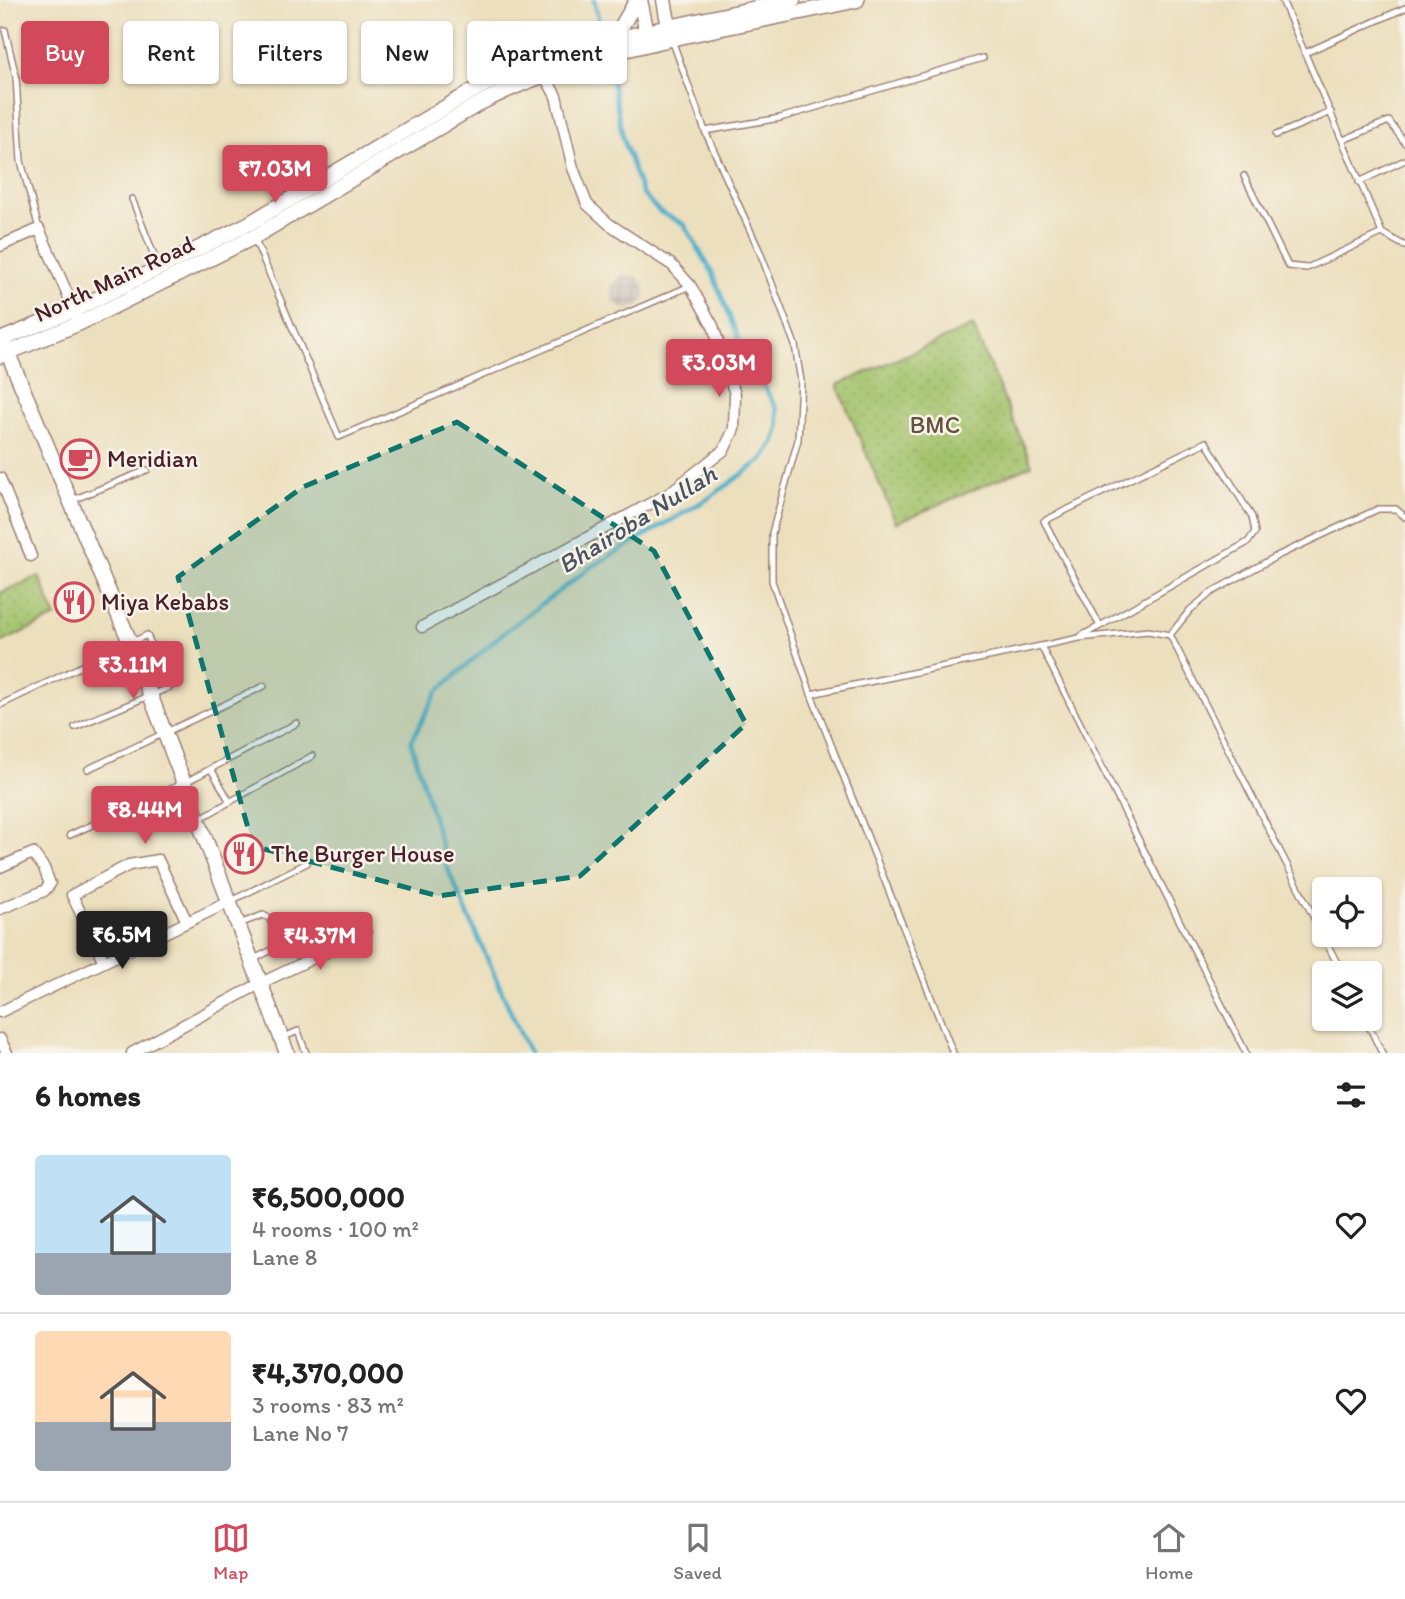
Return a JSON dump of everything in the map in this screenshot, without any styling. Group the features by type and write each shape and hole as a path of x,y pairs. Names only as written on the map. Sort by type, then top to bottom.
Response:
{"main road":[{"path":"638,0 648,38"},
{"path":"626,21 638,0"},
{"path":"664,0 670,32"},
{"name":"North Main Road","path":"627,41 670,32 685,22 793,0"},
{"name":"North Main Road","path":"670,32 702,34 857,0"},
{"name":"North Main Road","path":"77,317 159,268 248,225 476,89 492,84"},
{"name":"North Main Road","path":"3,347 77,317 254,237 516,84"},
{"path":"3,347 130,642 287,1053"}],"street":[{"path":"422,627 668,494 724,450 734,429 735,394 713,326 690,285 672,265 609,223 587,204 573,167 553,84"},
{"path":"0,246 39,229 77,317"},
{"path":"0,478 31,556"},
{"path":"0,867 33,853 44,868 50,884 44,891 1,906"},
{"path":"104,962 72,895 129,865 158,860 187,922"},
{"path":"0,1012 231,901"},
{"path":"132,1053 261,983 366,933"},
{"path":"0,1039 7,1053"}],"lane":[{"path":"1282,0 1382,233 1405,246"},
{"path":"1305,53 1405,8"},
{"path":"5,30 16,77 21,161 39,229"},
{"path":"670,32 705,131 760,252 797,357 801,381 798,440 772,533 772,580 811,694 953,1053"},
{"path":"705,131 780,118 983,58"},
{"path":"1276,135 1331,112"},
{"path":"1343,140 1389,121 1405,143"},
{"path":"1359,181 1405,160"},
{"path":"1244,176 1288,266 1307,268 1382,233"},
{"path":"132,199 159,268"},
{"path":"254,237 339,437 690,285"},
{"path":"1079,638 1248,542 1255,532 1252,517 1206,442 1044,521 1100,626"},
{"path":"71,500 147,470"},
{"path":"1170,635 1190,610 1212,592 1277,556 1387,506 1396,509 1405,517"},
{"path":"811,694 1079,638 1148,631 1170,635"},
{"path":"0,705 147,635 170,687 75,727"},
{"path":"1170,635 1336,961"},
{"path":"1041,646 1246,1053"},
{"path":"88,769 264,686"},
{"path":"70,835 182,784 297,723"},
{"path":"197,820 312,756"},
{"path":"211,769 230,802"},
{"path":"231,901 307,863"},
{"path":"239,923 257,915 269,918 284,944"},
{"path":"253,960 321,925"},
{"path":"281,1038 298,1031 306,1053"},
{"path":"1371,1031 1382,1053"}],"highlighted area":[{"path":"457,422 654,551 746,724 580,876 438,896 253,846 178,577 303,487"}],"shaded area":[{"path":"628,275 640,280 645,292 640,304 628,309 616,304 611,292 616,280"}],"green space":[{"name":"BMC","path":"973,326 1032,465 896,523 837,385"},
{"path":"39,576 56,617 0,643 0,593"}],"waterway":[{"name":"Bhairoba Nullah","path":"594,0 599,21"},
{"name":"Bhairoba Nullah","path":"529,1053 449,872 411,742 437,692 502,634 591,567 709,498 762,460 774,443 779,428 777,410 740,342 712,272 684,224 660,212 642,194 623,139 613,84"}],"place":[{"name":"Meridian","path":"80,459"},
{"name":"Miya Kebabs","path":"74,602"},
{"name":"The Burger House","path":"244,854"}]}
